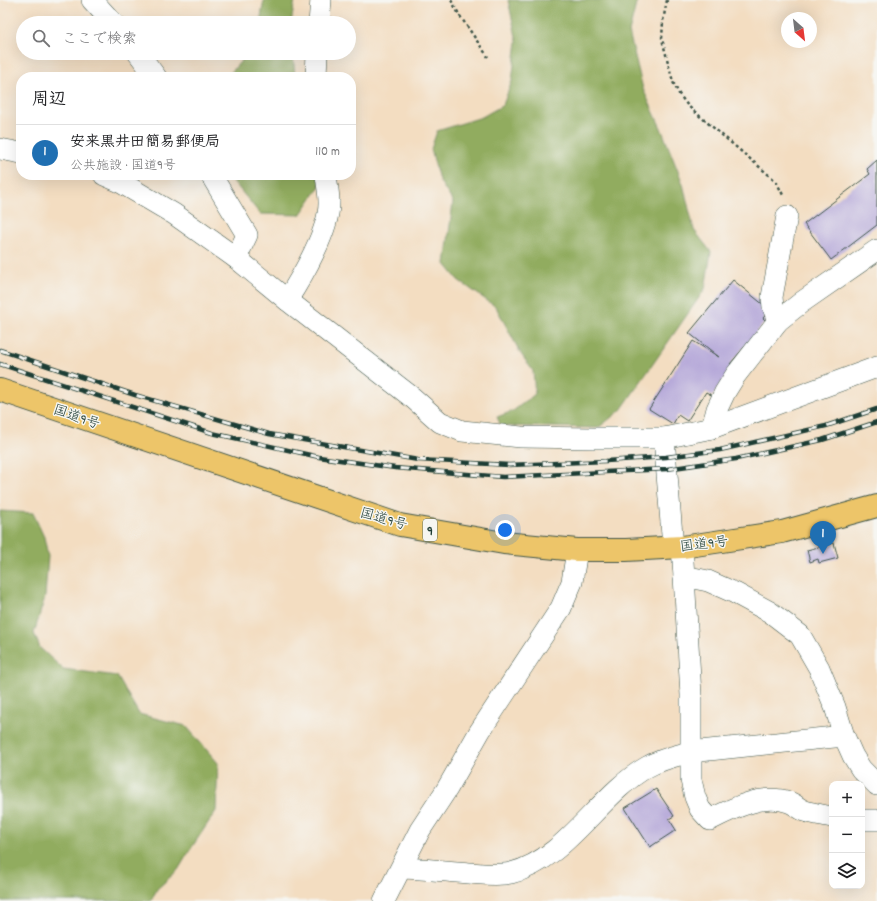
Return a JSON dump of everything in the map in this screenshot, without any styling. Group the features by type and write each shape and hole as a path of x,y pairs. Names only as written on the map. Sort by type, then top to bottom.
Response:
{"highway":[{"name":"国道9号","path":"0,390 400,525 504,543 576,550 626,550 678,547 782,532 877,506"}],"street":[{"path":"92,0 107,16"},
{"path":"320,16 321,0"},
{"path":"143,60 152,72"},
{"path":"316,60 316,72"},
{"path":"0,149 16,152"},
{"path":"115,180 174,214 236,258 287,300 413,398 440,422 462,431 521,437 664,438 712,428 877,367"},
{"path":"214,180 247,234 236,258"},
{"path":"287,300 303,276 326,224 329,203 327,180"},
{"path":"778,321 773,307 772,297 786,216"},
{"path":"712,428 717,409 725,392 735,376 778,321 802,302 877,250"},
{"path":"664,438 678,547 684,576 691,695 691,780 695,797 700,809 710,820 748,803 778,800 790,802 804,811 829,816"},
{"path":"384,901 420,830 447,789 480,731 561,608 572,582 576,550"},
{"path":"684,576 708,581 735,593 770,612 800,635 819,668 853,756 861,769 877,785"},
{"path":"402,868 494,874 510,873 527,868 543,860 564,842 610,797 647,767 671,757 690,752 844,736"},
{"path":"865,820 877,820"}],"path":[{"path":"451,0 488,57"},
{"path":"667,0 663,21 662,39 673,82 679,94 688,106 776,181 785,202 786,216"}],"green space":[{"path":"264,0 295,0 292,16 261,16"},
{"path":"508,0 637,0 629,32 643,89 661,128 683,184 694,230 711,252 705,289 621,410 598,428 501,426 497,417 513,411 535,394 533,371 521,354 496,307 458,280 445,264 453,202 439,180 431,149 437,131 482,117 503,105 512,81 517,41"},
{"path":"242,60 294,60 295,72 231,72"},
{"path":"232,180 319,180 320,186 300,215 260,214"},
{"path":"0,511 33,513 44,537 48,556 45,597 34,633 40,648 63,669 117,676 139,714 186,726 218,763 216,811 178,870 157,889 151,901 0,901"}],"building":[{"path":"877,160 877,225 831,260 804,224 870,174 867,169"},
{"path":"733,280 770,310 763,318 766,321 730,364 732,366 713,396 706,392 687,421 678,415 673,424 649,409 693,341 719,357 689,333"},
{"path":"834,543 838,558 819,563 818,559 810,562 807,550"},
{"path":"656,789 674,816 669,819 676,830 650,847 625,808"}],"railway":[{"path":"0,350 135,395 269,434 418,460 509,465 666,457 720,450 826,426 877,409"},
{"path":"0,364 212,433 319,457 395,468 503,477 667,469 736,459 822,440 877,422"}],"place":[{"name":"安来黒井田簡易郵便局","path":"823,554"}]}
